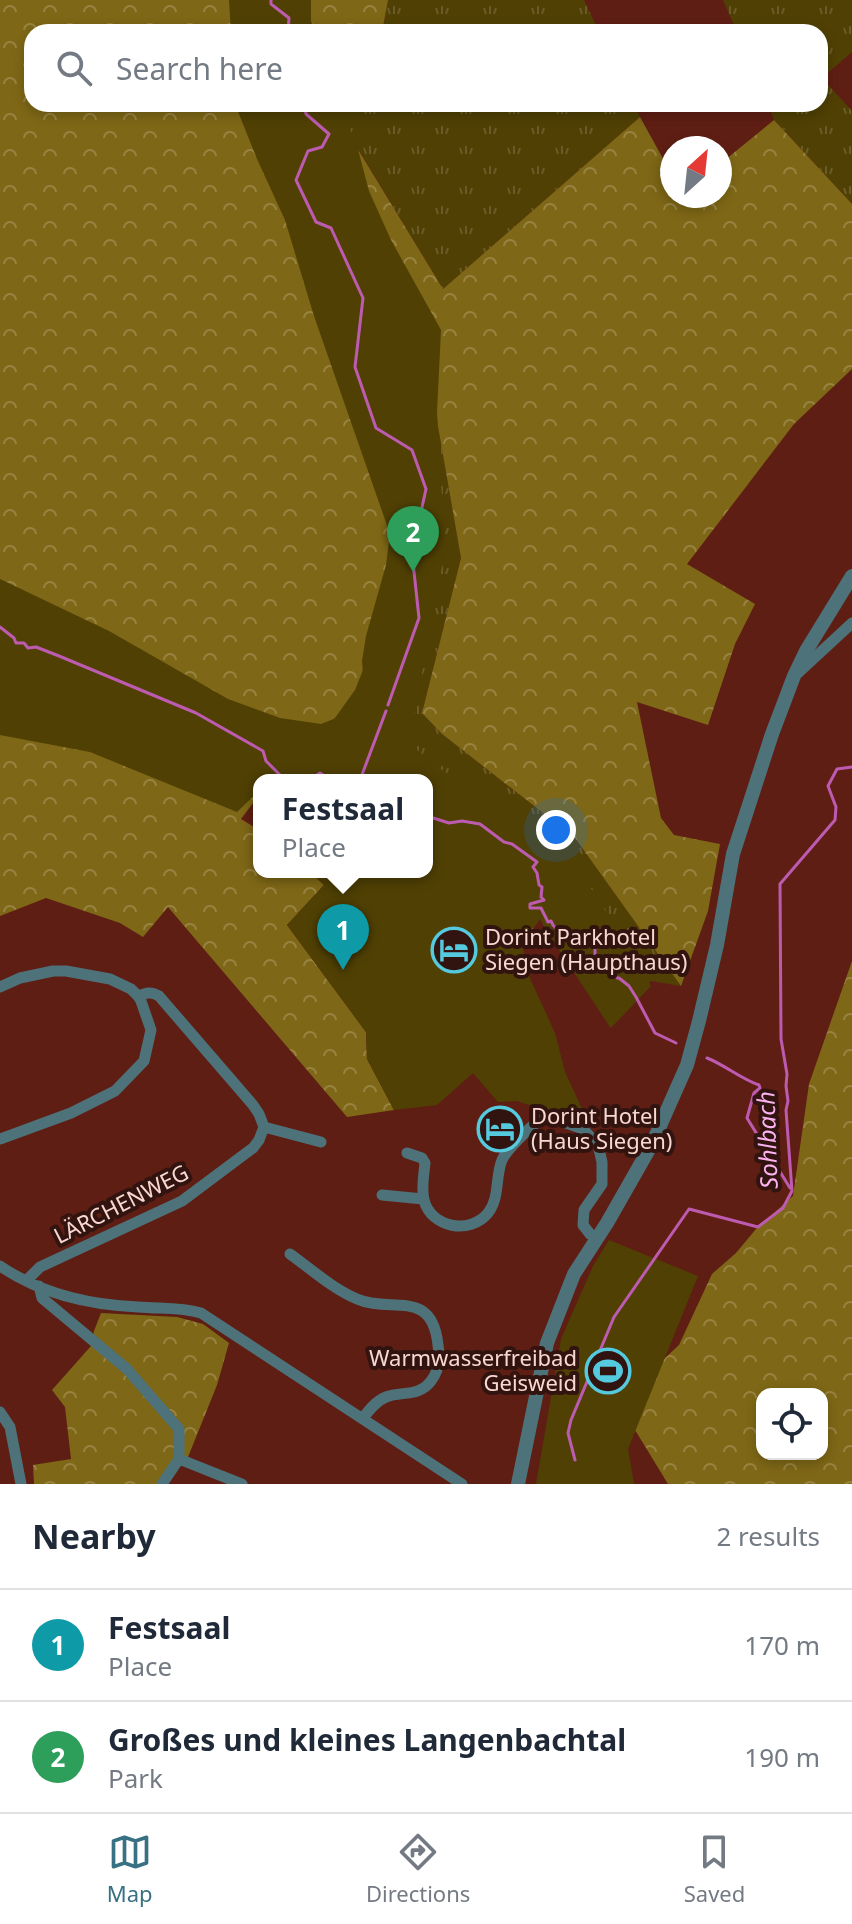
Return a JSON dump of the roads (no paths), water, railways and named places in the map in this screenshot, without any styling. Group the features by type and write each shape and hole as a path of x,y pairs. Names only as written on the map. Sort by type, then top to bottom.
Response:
{"street":[{"path":"518,1484 547,1343 574,1274 650,1148 687,1065 717,945 733,854 772,734 794,676 852,576"},
{"path":"794,676 852,623"},
{"path":"0,987 35,974 66,971 99,976 131,989 138,996 151,1030 144,1061 115,1091 71,1113 0,1139"},
{"path":"138,996 148,993 159,996 253,1105 264,1127 321,1142"},
{"path":"407,1153 422,1158 425,1163 423,1199 434,1216 450,1226 470,1226 490,1210 495,1200 499,1169 505,1155 544,1115 583,1129 598,1145 602,1162 602,1184 584,1210 583,1225 596,1237"},
{"name":"LÄRCHENWEG","path":"27,1280 40,1267 182,1201 253,1148 264,1127"},
{"path":"382,1195 423,1199"},
{"path":"290,1254 356,1299 369,1304 405,1304 417,1308 428,1316 435,1330 438,1364 430,1383 415,1393 385,1398 363,1418"},
{"path":"0,1266 39,1286 90,1304 186,1308 201,1313 462,1484"},
{"path":"39,1286 42,1298 127,1369 179,1429 179,1459 162,1484"},
{"path":"0,1412 10,1427 21,1484"},
{"path":"179,1459 242,1484"}],"waterway":[{"path":"271,0 271,4 289,18 289,24"},
{"path":"306,112 329,134 322,147 308,151 296,180 316,222 331,228 363,298 355,367 376,428 412,450 426,489 412,553 419,618 388,705"},
{"path":"0,627 16,643 24,643 28,648 36,647 196,713 263,751 266,761 279,774"},
{"path":"362,774 386,711"},
{"name":"Sohlbach","path":"575,1460 568,1433 571,1420 614,1317 689,1209 758,1227 783,1208 792,1191 786,1110 787,1074 781,1039 780,884 835,820 836,807 828,786 837,769 852,767"},
{"path":"433,818 449,823 462,821 480,824 537,862 533,867 544,900 530,904 530,908 541,908 548,922 551,921 562,935 592,939 599,962 629,986 655,1033 676,1043"},
{"path":"707,1058 759,1085 747,1118 790,1188"}],"place":[{"name":"Großes und kleines Langenbachtal","path":"413,572"},
{"name":"Dorint Parkhotel Siegen (Haupthaus)","path":"454,950"},
{"name":"Festsaal","path":"343,970"},
{"name":"Dorint Hotel (Haus Siegen)","path":"500,1129"},
{"name":"Warmwasserfreibad Geisweid","path":"608,1371"}]}
